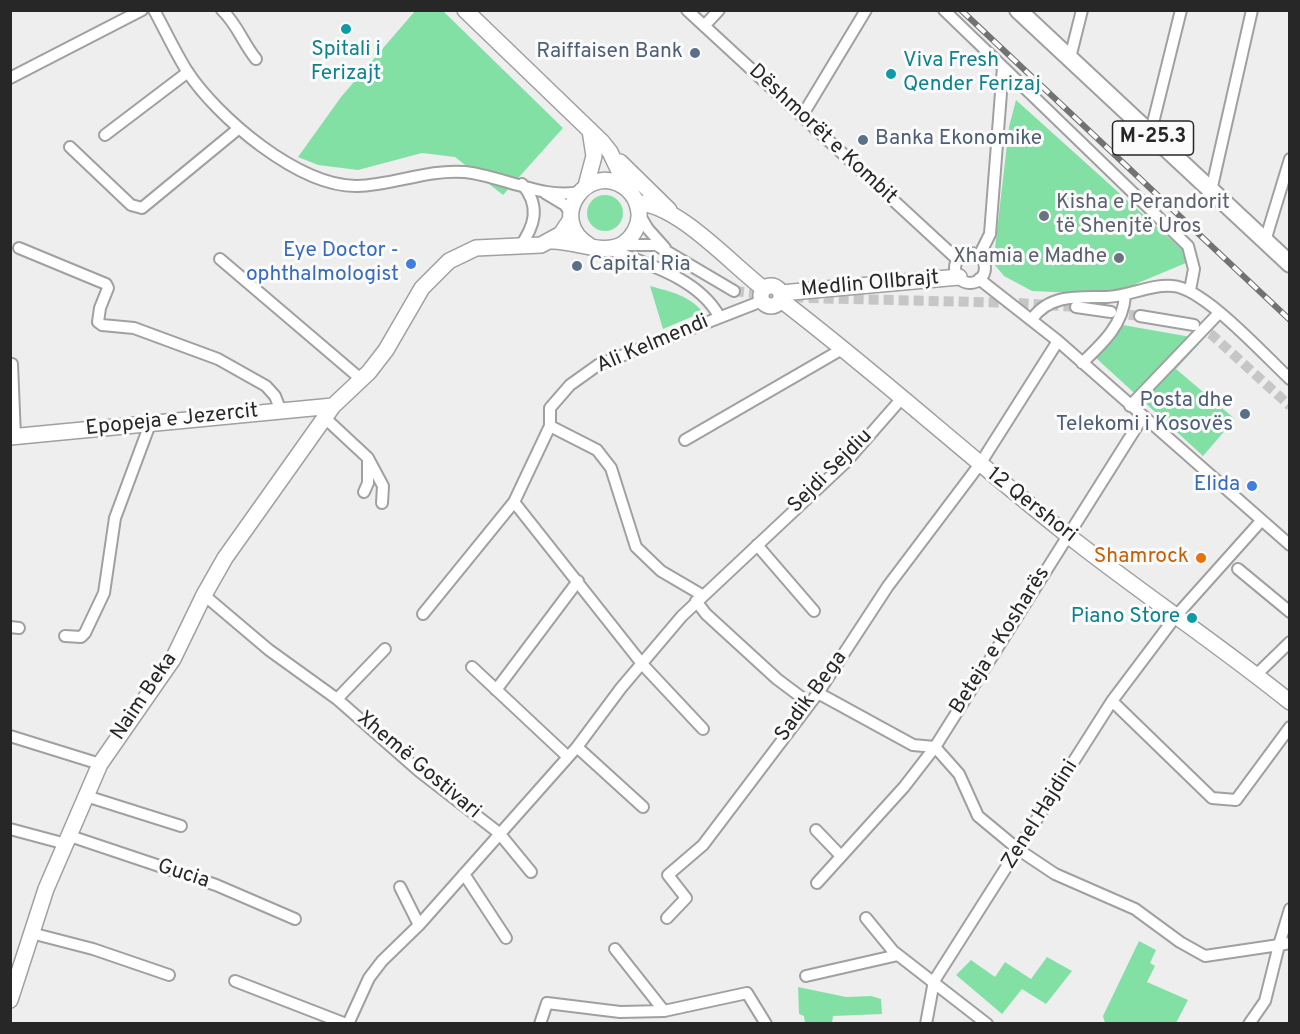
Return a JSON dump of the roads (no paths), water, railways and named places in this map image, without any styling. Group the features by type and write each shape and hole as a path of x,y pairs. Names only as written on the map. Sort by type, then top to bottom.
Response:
{"main road":[{"name":"M-25.3","path":"1018,10 1150,135 1288,260"}],"street":[{"path":"10,78 142,10"},
{"path":"154,10 188,72 238,129 287,164 326,180 353,186 451,171 476,173 563,194 608,181 628,190"},
{"path":"222,10 234,21 244,45 256,59"},
{"path":"465,10 590,130 675,217 763,295 773,286 781,296"},
{"name":"Dëshmorët e Kombit","path":"687,10 958,260"},
{"path":"704,26 719,10"},
{"path":"802,116 866,10"},
{"path":"944,10 1188,246 1194,269 1190,290"},
{"path":"1070,58 1082,10"},
{"path":"1150,135 1181,10"},
{"path":"1211,191 1252,10"},
{"path":"979,256 990,234 1003,67"},
{"path":"105,135 188,72"},
{"path":"70,147 131,205 142,208 238,129"},
{"path":"551,241 561,234 571,217 572,206 584,188 594,156 590,130"},
{"path":"610,152 648,229 665,249"},
{"path":"1265,241 1290,159"},
{"path":"519,248 530,234 535,215 532,198 522,184"},
{"path":"537,189 565,206 577,235 590,246 614,247 643,243 665,249 735,291"},
{"path":"638,209 655,207 675,217"},
{"path":"614,247 635,232 638,209"},
{"name":"Naim Beka","path":"10,1000 46,890 100,764 173,659 225,558 329,412 362,380 386,350 401,319 435,272 449,261 476,248 519,248 564,240 590,246"},
{"path":"614,247 688,285 712,304 719,316"},
{"path":"19,248 106,284 108,288 98,316 98,322 102,325 134,328 218,359 266,386 275,396 281,411"},
{"path":"970,253 979,256 985,268 979,279 969,282 959,277 956,268 958,260 970,253"},
{"path":"220,259 362,380"},
{"name":"Medlin Ollbrajt","path":"781,296 959,277"},
{"path":"979,279 1058,340 1290,545"},
{"path":"1032,319 1039,310 1055,300 1125,296 1157,285 1190,290 1219,313 1290,379"},
{"name":"Ali Kelmendi","path":"423,614 514,502 550,426 550,408 570,385 598,365 719,316 763,295"},
{"name":"12 Qershori","path":"781,296 1067,535 1290,702"},
{"path":"1082,363 1120,320 1125,296"},
{"path":"1076,307 1111,312"},
{"path":"1130,406 1219,313"},
{"path":"1140,316 1194,325"},
{"name":"Sadik Bega","path":"667,918 686,898 668,875 703,845 818,693 888,585 980,464 1058,340"},
{"path":"685,440 844,348"},
{"path":"12,364 13,437"},
{"name":"Sejdi Sejdiu","path":"235,981 347,1023 369,978 577,747 621,688 699,598 758,546 846,462 903,397"},
{"name":"Epopeja e Jezercit","path":"13,437 281,411 329,412"},
{"path":"329,412 368,458 383,486 382,504"},
{"name":"Beteja e Kosharës","path":"817,883 904,787 935,747 1139,423"},
{"path":"65,636 81,637 85,633 104,593 115,518 150,424"},
{"path":"550,426 597,450 611,468 623,512 636,547 661,571 699,598 706,614 777,679 809,703"},
{"path":"364,492 368,483 368,458"},
{"path":"514,502 643,665 703,729"},
{"name":"Zenel Hajdini","path":"926,1023 934,981 1112,701 1176,616 1261,521"},
{"path":"758,546 814,611"},
{"path":"1238,569 1290,612"},
{"path":"496,690 578,581"},
{"name":"Xhemë Gostivari","path":"204,595 269,650 337,699 419,771 499,833"},
{"path":"1256,675 1290,642"},
{"name":"Xhemë Gostivari","path":"337,699 385,649"},
{"path":"472,667 568,757"},
{"path":"818,693 912,745 935,747 959,774 978,816 1019,850 1055,874 1136,909 1180,942 1205,956 1284,944"},
{"path":"1112,701 1212,798 1224,801 1236,800 1290,727"},
{"path":"10,736 100,764"},
{"path":"577,747 644,807"},
{"path":"86,796 181,826"},
{"name":"Gucia","path":"10,829 68,840 216,885 295,919"},
{"path":"816,830 841,856"},
{"path":"499,833 531,872"},
{"path":"464,874 506,938"},
{"path":"400,887 419,925"},
{"path":"1249,1023 1265,1001 1284,944 1290,909"},
{"path":"866,918 898,955 987,1023"},
{"path":"31,933 93,948 169,975"},
{"path":"615,948 664,1011"},
{"path":"806,976 898,955"},
{"path":"540,1023 547,1003 620,1012 664,1011 747,993 766,1023"},
{"path":"629,1023 635,1011"}],"tunnel":[{"path":"734,291 806,298 1018,303 1076,307"},
{"path":"1114,313 1140,316"},
{"path":"1197,326 1212,335 1290,406"}],"railway":[{"path":"961,10 1290,320"}],"place":[{"name":"Spitali i Ferizajt","path":"346,29"},
{"name":"Raiffaisen Bank","path":"695,53"},
{"name":"Viva Fresh Qender Ferizaj","path":"891,74"},
{"name":"Banka Ekonomike","path":"863,140"},
{"name":"Kisha e Perandorit të Shenjtë Uros","path":"1044,216"},
{"name":"Xhamia e Madhe","path":"1119,258"},
{"name":"Eye Doctor - ophthalmologist","path":"411,264"},
{"name":"Capital Ria","path":"577,266"},
{"name":"Posta dhe Telekomi i Kosovës","path":"1245,414"},
{"name":"Elida","path":"1252,486"},
{"name":"Shamrock","path":"1201,558"},
{"name":"Piano Store","path":"1192,618"}]}
